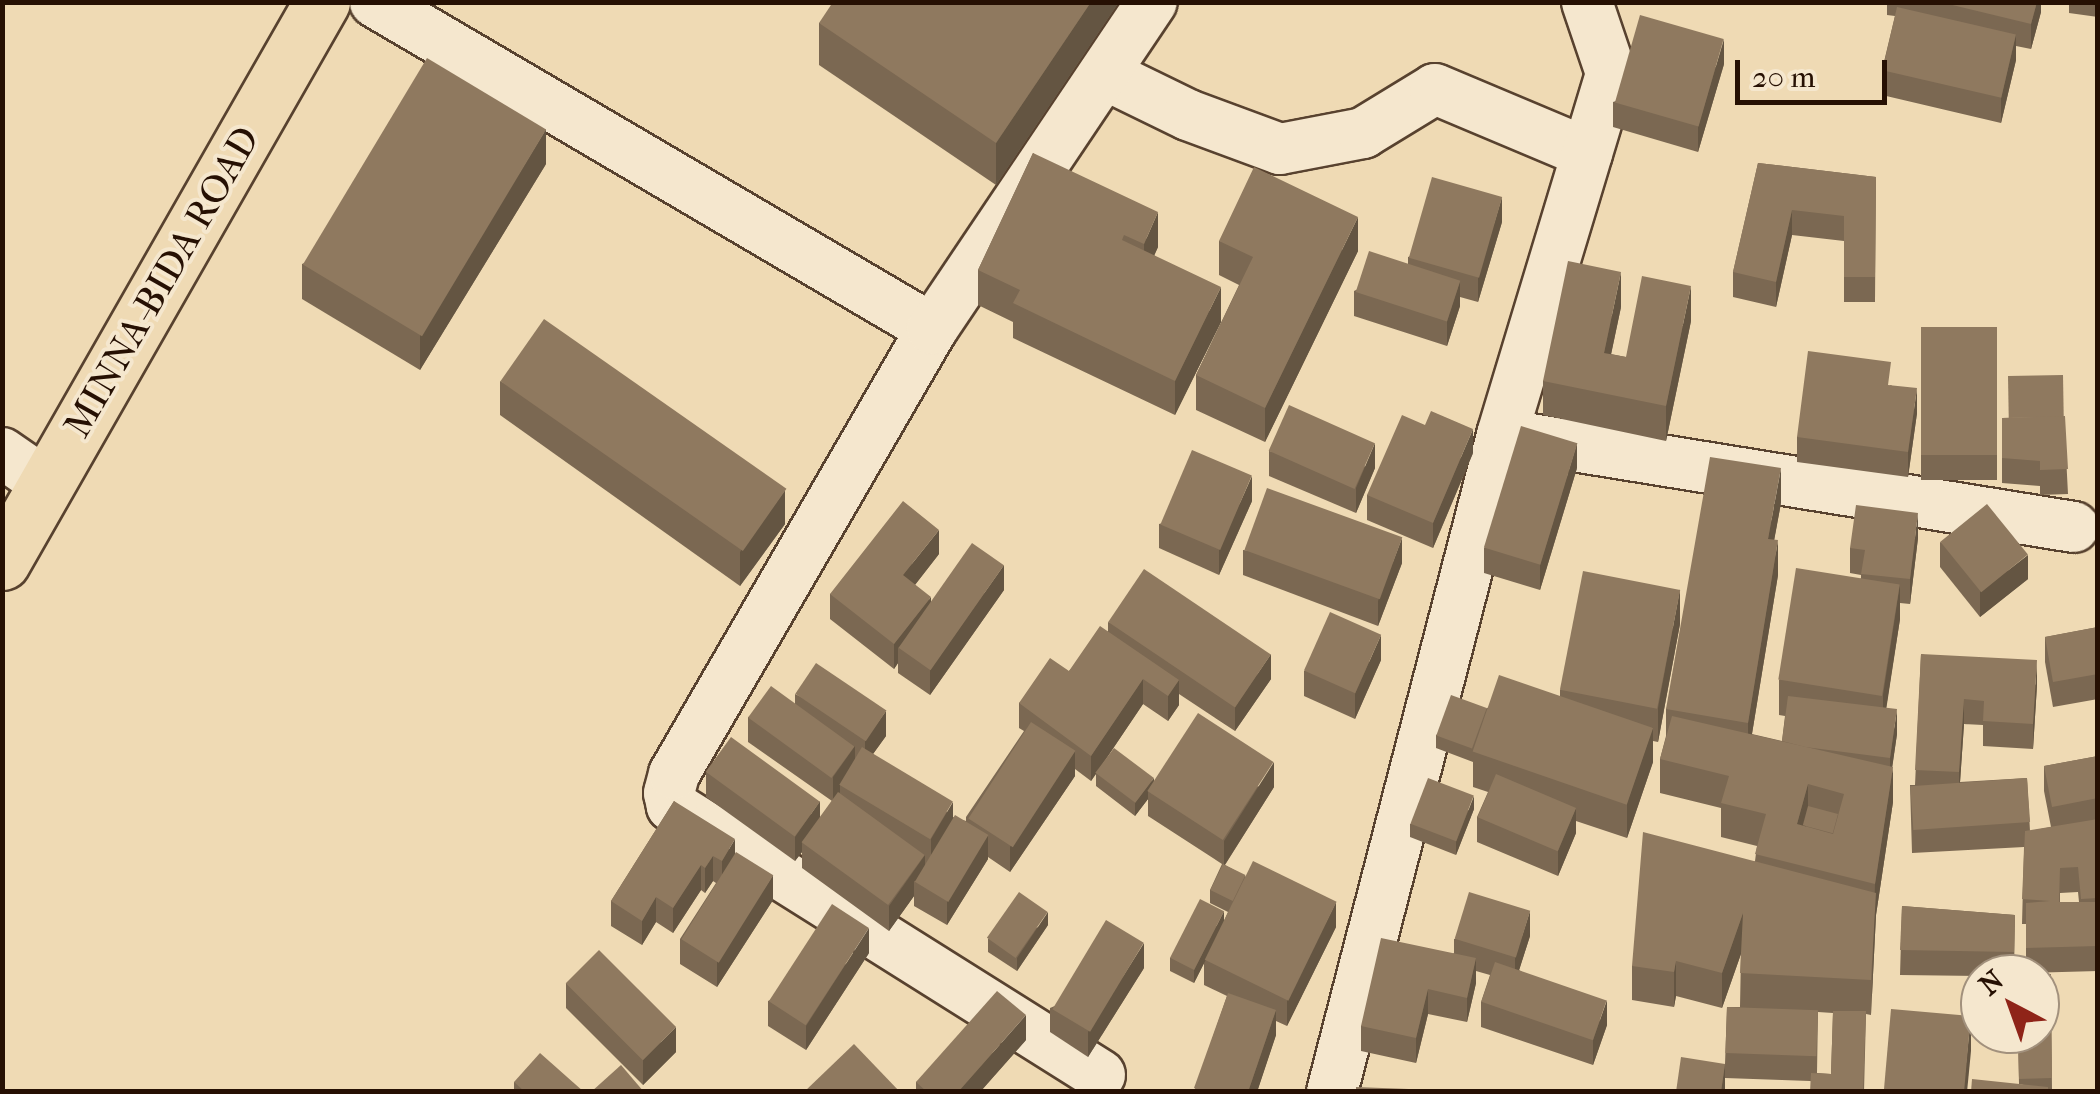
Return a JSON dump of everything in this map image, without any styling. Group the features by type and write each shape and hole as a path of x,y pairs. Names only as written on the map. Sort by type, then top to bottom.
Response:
{"main road":[{"name":"MINNA-BIDA ROAD","path":"2,562 322,2"}],"street":[{"path":"375,2 932,329"},
{"path":"1100,1074 672,806 669,793 674,774 932,329 1152,2"},
{"path":"1332,1092 1502,435 1611,73 1586,2"},
{"path":"1104,74 1188,115 1280,148 1363,133 1435,88 1587,153"},
{"path":"1502,435 2074,526"},
{"path":"2,452 47,484"}],"building":[{"path":"833,2 1091,2 996,143 819,23"},
{"path":"1940,2 2037,2 2031,24"},
{"path":"1897,7 2016,34 2001,98 1882,70"},
{"path":"1640,15 1724,39 1699,126 1615,102"},
{"path":"427,58 546,130 422,336 303,265"},
{"path":"1033,153 1158,212 1144,244 1124,235 1122,240 1221,287 1175,381 1013,303 1020,290 978,270"},
{"path":"1758,163 1876,177 1875,277 1844,277 1844,216 1792,210 1776,282 1733,272"},
{"path":"1254,167 1358,217 1265,408 1196,375 1253,257 1219,241"},
{"path":"1432,177 1502,197 1479,278 1409,258"},
{"path":"1369,251 1460,281 1447,322 1356,292"},
{"path":"1568,261 1621,272 1604,353 1626,357 1642,276 1691,286 1666,406 1543,381"},
{"path":"544,319 786,489 743,551 500,381"},
{"path":"1921,327 1997,327 1997,455 1921,455"},
{"path":"1808,351 1891,362 1888,385 1917,388 1908,452 1797,437"},
{"path":"2063,375 2064,417 2009,418 2008,376"},
{"path":"1289,405 1375,443 1355,489 1269,451"},
{"path":"1431,411 1473,429 1433,523 1367,495 1402,415 1425,425"},
{"path":"2065,416 2068,469 2040,470 2040,461 2002,458 2002,418"},
{"path":"1521,426 1577,443 1540,565 1484,547"},
{"path":"1192,450 1252,475 1220,550 1160,525"},
{"path":"1710,457 1781,468 1768,539 1778,540 1748,723 1666,709"},
{"path":"1267,488 1402,537 1380,599 1244,550"},
{"path":"903,501 939,530 903,575 931,597 894,644 830,594"},
{"path":"1987,504 2028,555 1981,592 1940,542"},
{"path":"1856,505 1918,513 1910,579 1861,574 1865,550 1850,548"},
{"path":"972,543 1004,565 931,670 899,648"},
{"path":"1796,568 1900,584 1882,696 1778,680"},
{"path":"1144,569 1271,655 1235,708 1108,622"},
{"path":"1583,571 1680,590 1657,709 1560,690"},
{"path":"1330,612 1381,635 1355,693 1304,670"},
{"path":"1100,626 1179,680 1168,696 1143,679 1091,756 1019,703 1050,658 1069,671"},
{"path":"2098,627 2098,674 2053,682 2045,637"},
{"path":"1921,654 2037,660 2033,724 1983,721 1984,701 1964,699 1959,772 1915,770"},
{"path":"816,663 886,711 866,741 795,694"},
{"path":"1499,675 1653,728 1627,805 1473,752"},
{"path":"771,686 854,747 831,778 748,718"},
{"path":"1451,695 1487,708 1472,748 1436,735"},
{"path":"1788,696 1897,709 1890,758 1782,741"},
{"path":"1198,713 1273,762 1223,840 1147,791"},
{"path":"1672,716 1893,767 1875,884 1755,854 1766,814 1721,803 1729,776 1660,759","holes":["1808,784 1844,794 1833,834 1797,824"]},
{"path":"1031,722 1075,751 1013,847 968,818"},
{"path":"731,737 820,802 795,836 706,772"},
{"path":"862,747 953,802 930,839 839,785"},
{"path":"1114,748 1154,778 1135,803 1095,773"},
{"path":"2098,756 2098,798 2052,807 2044,766"},
{"path":"1496,774 1576,808 1558,851 1478,817"},
{"path":"1428,778 1474,796 1456,841 1410,824"},
{"path":"2027,778 2030,822 1913,830 1910,786"},
{"path":"838,792 925,855 888,905 802,842"},
{"path":"674,801 735,839 722,861 713,856 705,868 701,865 673,908 656,897 642,921 611,901"},
{"path":"1808,806 1838,814 1833,833 1803,825"},
{"path":"955,815 988,835 948,902 915,882"},
{"path":"2098,819 2098,898 2081,899 2078,867 2060,868 2059,902 2098,902 2098,946 2026,948 2026,903 2050,901 2022,899 2025,831"},
{"path":"1643,832 1876,893 1871,980 1740,973 1743,913 1722,973 1676,961 1674,972 1632,966"},
{"path":"736,852 773,875 719,963 681,939"},
{"path":"1253,861 1337,902 1288,1001 1205,960"},
{"path":"1223,864 1245,875 1233,901 1210,890"},
{"path":"1019,892 1048,912 1016,958 987,938"},
{"path":"1469,892 1530,911 1516,958 1455,939"},
{"path":"1200,899 1224,911 1194,970 1170,958"},
{"path":"832,904 869,928 806,1025 769,1001"},
{"path":"1902,906 2015,915 2014,952 1900,950"},
{"path":"1106,920 1144,943 1090,1032 1052,1009"},
{"path":"1381,938 1476,958 1467,998 1428,989 1416,1038 1361,1026"},
{"path":"599,950 676,1027 643,1060 566,983"},
{"path":"1495,962 1607,1000 1593,1040 1481,1002"},
{"path":"997,991 1026,1015 958,1092 927,1092 916,1082"},
{"path":"1228,993 1276,1010 1248,1092 1203,1092 1194,1088"},
{"path":"1727,1007 1818,1010 1816,1056 1725,1053"},
{"path":"1891,1009 1960,1015 1960,1054 1967,1054 1964,1092 1884,1092"},
{"path":"1833,1011 1866,1011 1863,1092 1810,1092 1811,1073 1831,1074"},
{"path":"854,1044 900,1092 804,1092"},
{"path":"540,1053 584,1092 525,1092 514,1082"},
{"path":"2018,1054 2052,1054 2052,1078 2019,1079"},
{"path":"1681,1057 1725,1064 1721,1092 1676,1092"},
{"path":"621,1065 644,1092 591,1092"},
{"path":"1972,1079 2048,1087 2048,1092 1971,1092"},
{"path":"1356,1087 1461,1091 1461,1092 1356,1092"}]}
